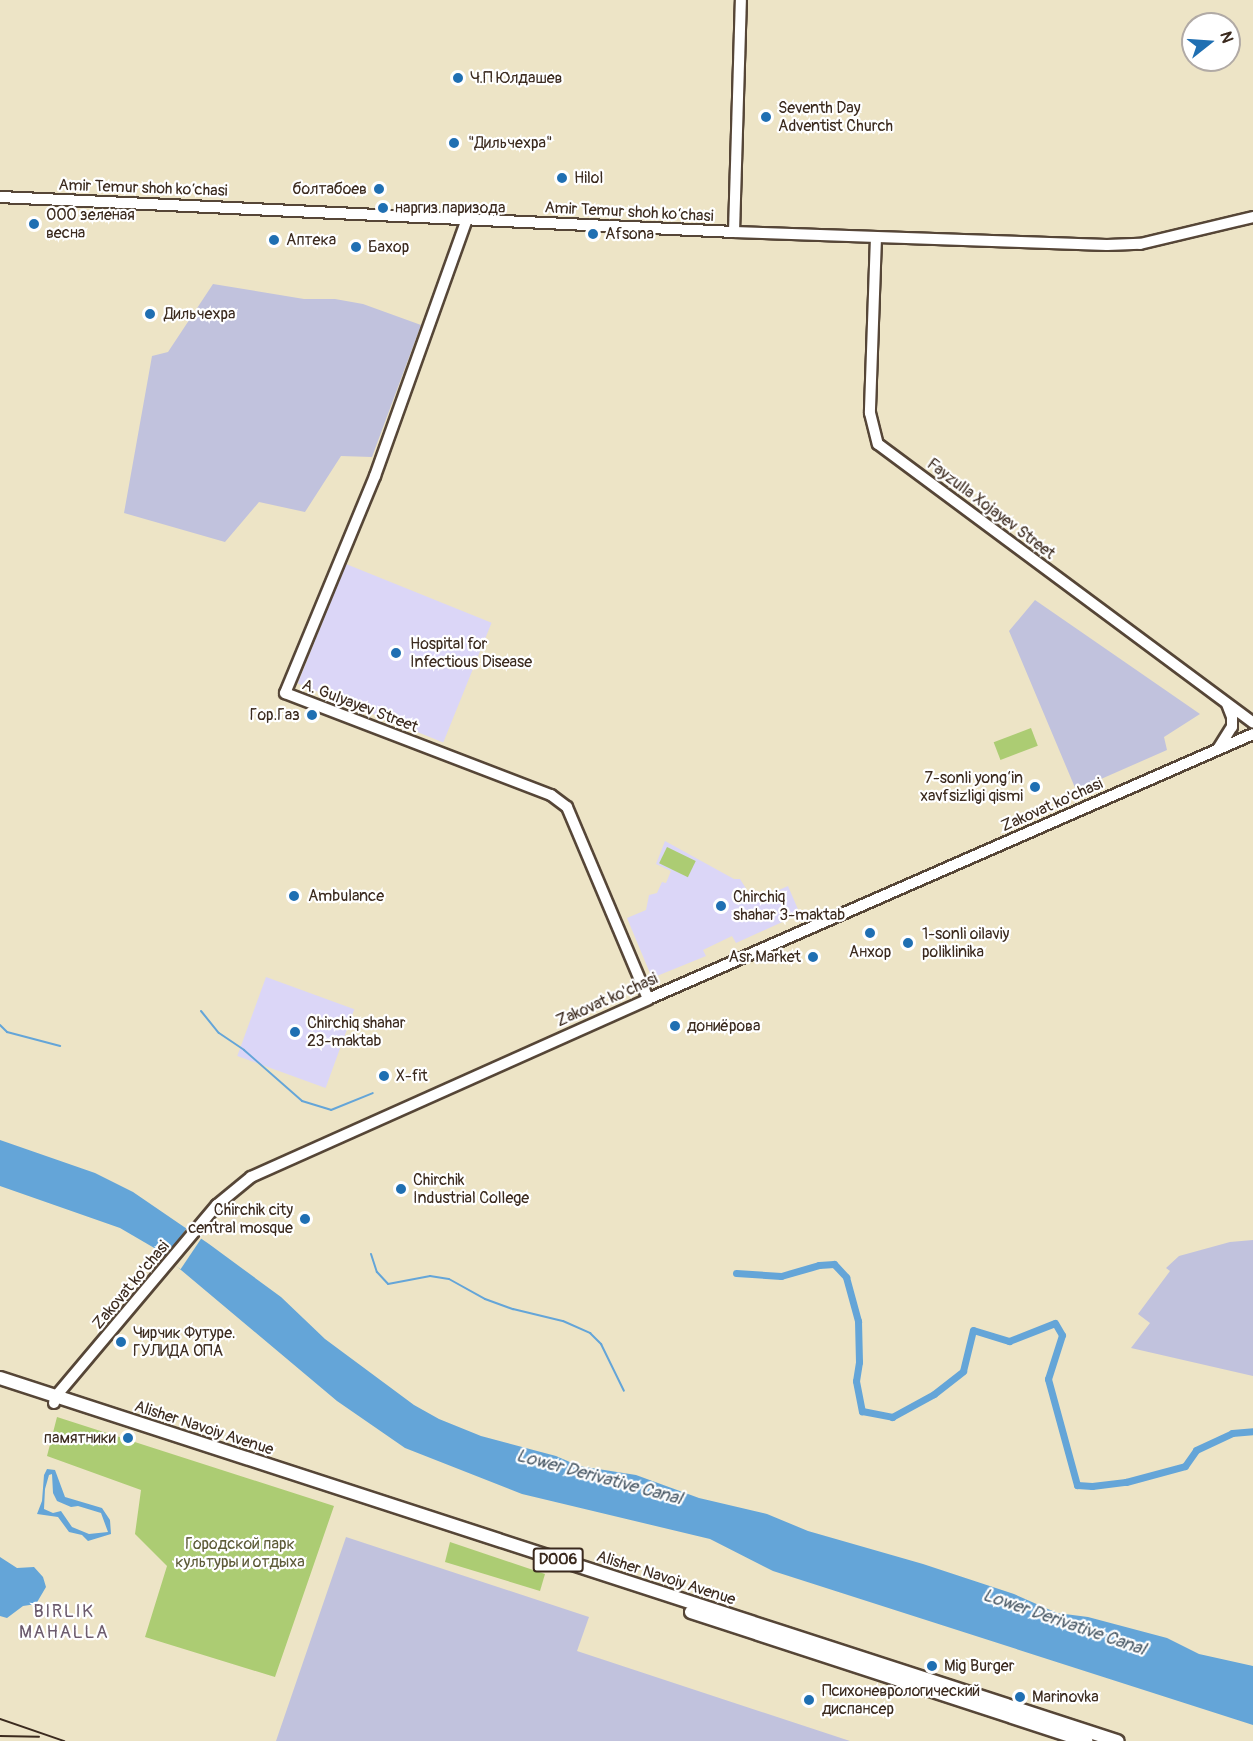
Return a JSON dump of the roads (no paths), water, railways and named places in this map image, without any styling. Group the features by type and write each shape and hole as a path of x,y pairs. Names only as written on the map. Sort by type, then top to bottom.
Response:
{"main road":[{"path":"734,232 741,0"},
{"name":"Amir Temur shoh ko‘chasi","path":"0,197 734,232 1124,245 1253,217"},
{"name":"A. Gulyayev Street","path":"467,219 375,476 285,693 551,795 567,807 648,999"},
{"name":"Fayzulla Xojayev Street","path":"876,237 870,413 878,444 1253,723"},
{"path":"1217,749 1232,727 1232,717 1227,703"},
{"path":"1238,740 1242,728 1241,714"},
{"name":"Zakovat ko'chasi","path":"55,1399 232,1190 261,1171 1253,734"},
{"name":"Alisher Navoiy Avenue","path":"0,1378 55,1399 925,1683 1117,1741"},
{"name":"Alisher Navoiy Avenue","path":"0,1386 55,1399"},
{"name":"Alisher Navoiy Avenue","path":"925,1683 1086,1741"}],"water":[{"name":"Lower Derivative Canal","path":"0,1140 95,1173 133,1192 281,1297 325,1339 414,1405 439,1419 481,1436 556,1456 579,1466 636,1475 699,1498 767,1514 808,1531 923,1564 1014,1594 1057,1613 1088,1617 1167,1638 1199,1654 1253,1666 1253,1725 773,1571 710,1539 522,1494 405,1448 337,1401 156,1249 120,1228 0,1186"},
{"path":"47,1469 55,1470 65,1497 102,1508 110,1520 111,1534 88,1541 82,1535 69,1532 58,1517 37,1514 42,1501 44,1475","holes":["52,1474 53,1493 57,1501 71,1507 78,1506 101,1513 108,1532 89,1534 72,1527 61,1511 53,1513 44,1509 45,1489 49,1475"]},
{"path":"0,1557 17,1568 34,1567 43,1577 46,1587 36,1604 23,1606 7,1618 0,1616"}],"waterway":[{"path":"201,1011 219,1033 244,1050 302,1101 331,1110 373,1093"},
{"path":"0,1025 7,1032 60,1046"},
{"path":"371,1254 377,1272 388,1284 430,1276 449,1279 485,1299 513,1309 563,1321 590,1333 601,1344 624,1391"},
{"path":"736,1273 781,1276 819,1265 834,1264 846,1277 858,1321 859,1362 856,1381 862,1411 892,1417 934,1394 963,1371 973,1330 1009,1341 1055,1323 1062,1335 1048,1379 1077,1485 1092,1486 1126,1482 1185,1466 1196,1450 1232,1433 1253,1431"}],"railway":[{"path":"0,1719 64,1741"},
{"path":"0,1736 39,1737"}],"place":[{"name":"Ч.П Юлдашев","path":"458,78"},
{"name":"Seventh Day Adventist Church","path":"766,117"},
{"name":"\"Дильчехра\"","path":"454,143"},
{"name":"Hilol","path":"562,178"},
{"name":"болтабоев","path":"379,189"},
{"name":"наргиз паризода","path":"383,208"},
{"name":"ООО зеленая весна","path":"34,224"},
{"name":"Afsona","path":"593,234"},
{"name":"Аптека","path":"274,240"},
{"name":"Бахор","path":"356,247"},
{"name":"Дильчехра","path":"150,314"},
{"name":"Hospital for Infectious Disease","path":"396,653"},
{"name":"Гор.Газ","path":"312,715"},
{"name":"7-sonli yong‘in xavfsizligi qismi","path":"1035,787"},
{"name":"Ambulance","path":"294,896"},
{"name":"Chirchiq shahar 3-maktab","path":"721,906"},
{"name":"Анхор","path":"870,933"},
{"name":"1-sonli oilaviy poliklinika","path":"908,943"},
{"name":"Asr Market","path":"813,957"},
{"name":"дониёрова","path":"675,1026"},
{"name":"Chirchiq shahar 23-maktab","path":"295,1032"},
{"name":"X-fit","path":"384,1076"},
{"name":"Chirchik Industrial College","path":"401,1189"},
{"name":"Chirchik city central mosque","path":"305,1219"},
{"name":"Чирчик Футуре. ГУЛИДА ОПА","path":"121,1342"},
{"name":"памятники","path":"128,1438"},
{"name":"Mig Burger","path":"932,1666"},
{"name":"Marinovka","path":"1020,1697"},
{"name":"Психоневрологический диспансер","path":"809,1700"}],"district":[{"name":"BIRLIK MAHALLA","path":"64,1623"}],"park label":[{"name":"Городской парк культуры и отдыха","path":"240,1553"}]}
